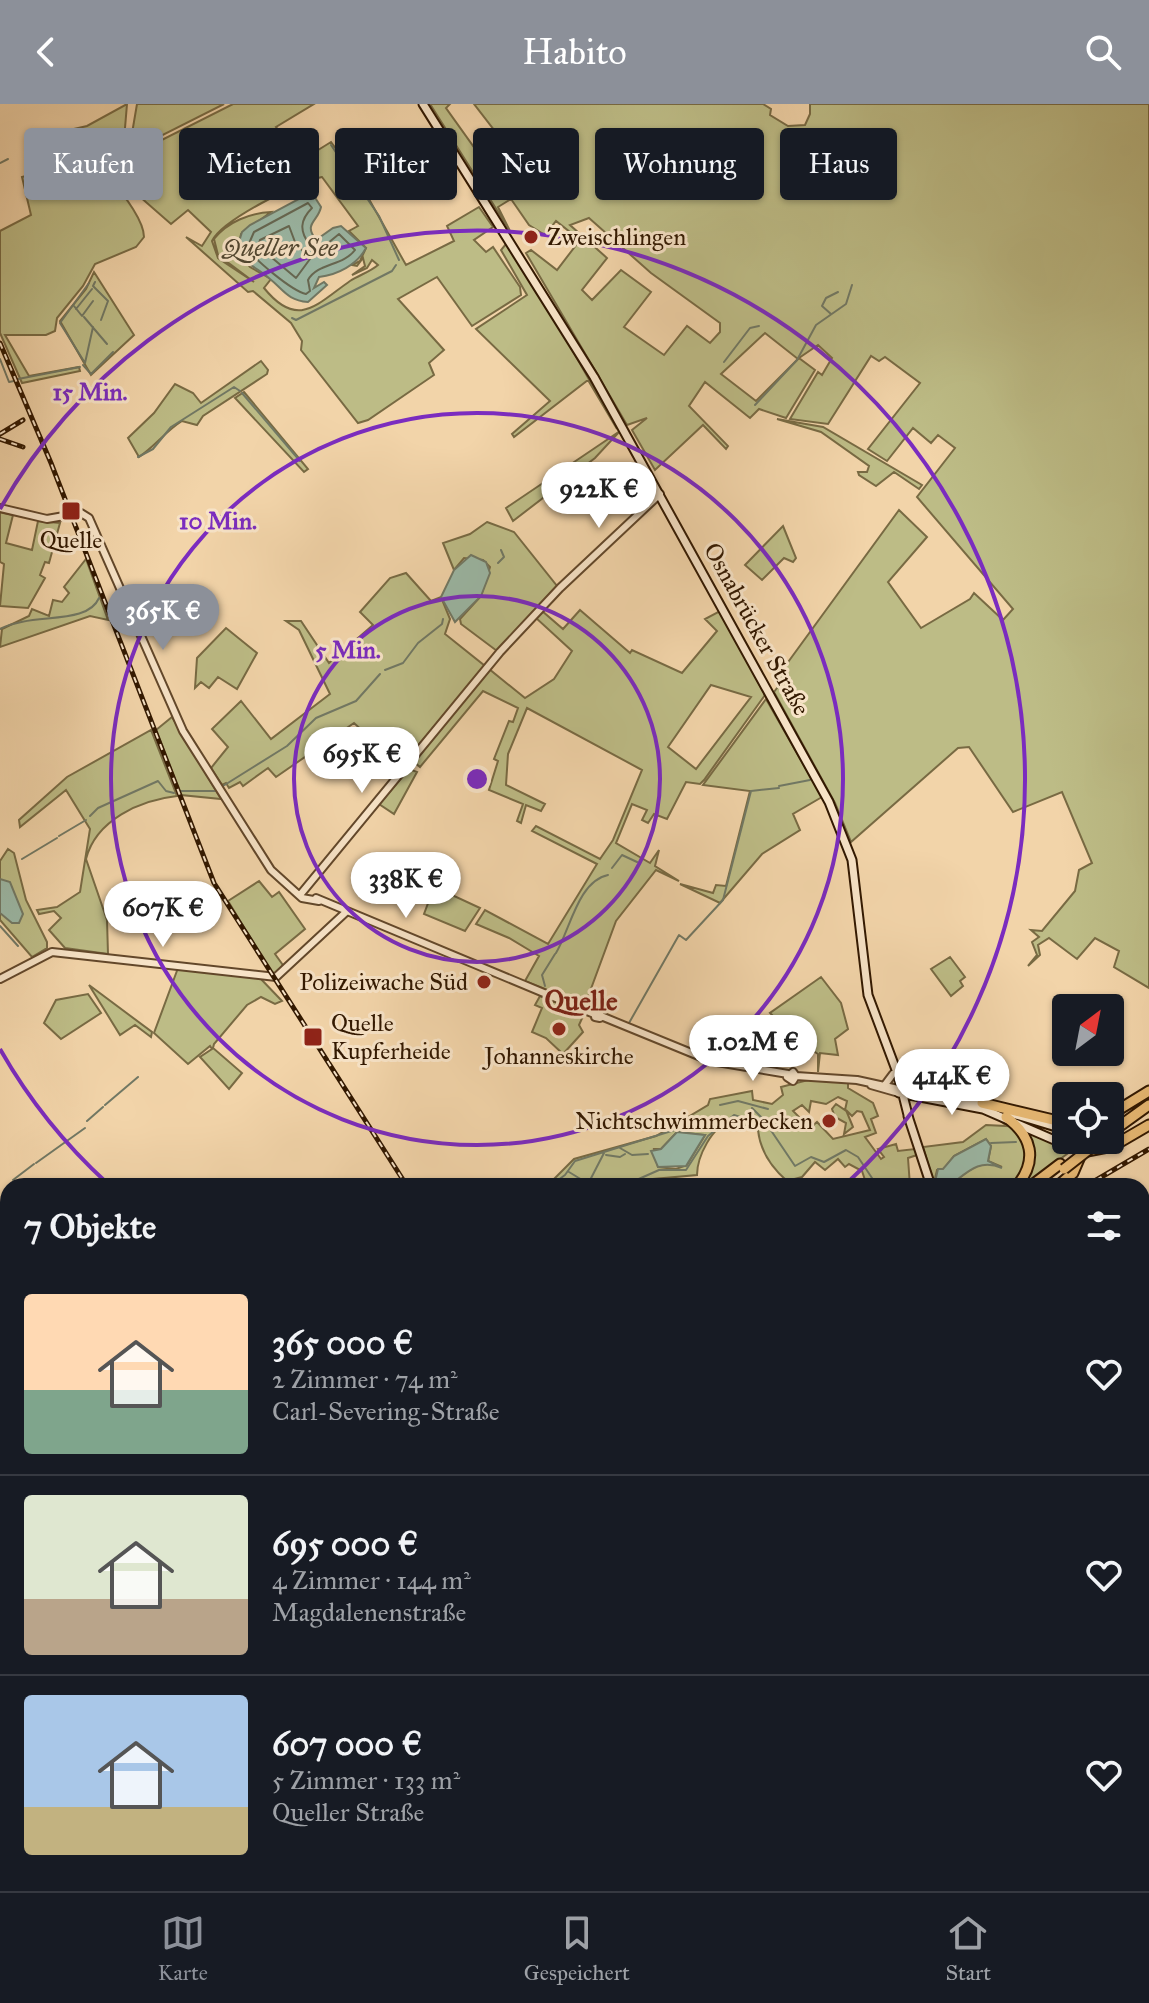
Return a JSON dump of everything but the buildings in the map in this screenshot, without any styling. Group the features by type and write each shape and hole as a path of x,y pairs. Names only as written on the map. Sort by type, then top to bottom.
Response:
{"highway":[{"path":"1124,1106 1149,1091"},
{"path":"1124,1116 1149,1098"},
{"path":"982,1103 1052,1121"},
{"path":"1124,1123 1149,1105"},
{"path":"1006,1117 1024,1133 1031,1152 1022,1178"},
{"path":"1124,1140 1149,1125"},
{"path":"1049,1178 1076,1154"},
{"path":"1043,1178 1080,1154"},
{"path":"1067,1178 1073,1173 1081,1154"}],"main road":[{"name":"Osnabrücker Straße","path":"423,104 569,333 841,828 854,875 864,975 928,1178"},
{"path":"896,1075 923,1094 974,1106 1052,1138"},
{"name":"Osnabrücker Straße","path":"900,1091 909,1119"},
{"path":"900,1091 982,1103 1052,1126"},
{"path":"907,1108 909,1099 923,1094"}],"street":[{"path":"305,894 317,873 500,652 560,588 660,494"},
{"path":"0,508 47,519 81,513 89,518 179,724 264,860 285,885 711,1061 788,1074 793,1072 796,1076 868,1083 900,1091"},
{"path":"0,979 52,952 276,977 346,912"},
{"path":"884,1086 896,1075"},
{"path":"868,1083 877,1089 900,1091"}],"shaded area":[{"path":"127,104 125,128 78,128"},
{"path":"137,104 224,104 163,135 163,128 133,128"},
{"path":"233,104 314,104 276,127 185,128"},
{"path":"430,104 450,104 446,108 473,146 473,172 457,147 457,128 445,128"},
{"path":"474,104 763,104 771,109 770,115 788,126 805,125 810,104 1149,104 1149,988 1114,967 1119,951 1095,938 1077,959 1049,938 1038,945 1040,955 1028,966 1037,955 1032,942 1039,937 1031,930 1042,931 1075,891 1079,870 1092,863 1062,792 1013,812 969,747 958,748 851,842 835,803 774,692 780,684 775,680 899,510 927,537 888,582 921,628 970,599 974,593 1003,620 1013,609 917,497 955,448 938,435 931,443 913,428 887,461 868,449 920,383 885,357 879,361 871,356 828,424 790,419 818,372 822,375 832,358 818,345 799,358 815,370 786,418 759,409 750,418 705,382 689,406 728,446 726,449 703,425 655,470 632,430 647,418 627,425 526,253 531,250 557,270 580,240 556,221 545,235 529,225 512,200 579,200 579,128 493,128","holes":["589,218 651,273 720,323 720,332 710,343 687,326 664,355 624,327 651,292 621,270 592,300 582,290 607,258 570,225","765,333 798,359 756,401 721,374"]},
{"path":"179,131 179,200 268,200 230,223 219,232 212,241 218,258 254,282 218,255 214,239 240,220 271,212 241,234 238,252 250,267 271,279 264,288 287,308 307,309 378,265 372,260 367,268 352,275 365,266 363,258 357,266 352,265 360,261 366,248 349,231 358,226 339,200 369,200 406,265 454,241 447,226 479,207 493,227 474,240 486,252 493,247 520,287 521,295 472,326 437,277 398,299 444,350 429,363 434,375 368,420 358,423 301,350 302,341 291,323 253,291 248,292 186,237 202,246 211,232 188,210 171,224 144,200 163,200 163,139"},
{"path":"331,142 335,147 335,195 322,177 319,178 319,149"},
{"path":"27,200 127,200 141,224 144,237 136,247 95,264 83,286 57,318 55,331 46,335 5,335 29,376 79,367 80,371 22,383 0,333 0,231 31,215"},
{"path":"490,200 509,200 498,207 510,231"},
{"path":"506,244 565,337 617,429 588,380 514,437 512,434 550,401 476,329 527,295 501,250"},
{"path":"94,272 134,335 91,375 60,321 86,289"},
{"path":"261,361 268,370 267,374 203,416 197,425 182,421 139,457 128,438 154,413 175,384 193,393 201,403"},
{"path":"244,392 308,469 304,472 235,398"},
{"path":"777,419 823,427 922,485 919,489 894,472 876,486 859,475 858,472 867,472 869,466 821,432"},
{"path":"620,431 595,458 513,521 506,508"},
{"path":"0,512 13,515 6,543 32,550 38,521 60,523 49,563 45,562 40,575 45,578 28,608 0,606 4,564 0,562"},
{"path":"487,522 514,532 557,586 497,651 461,624 460,619 481,596 490,567 483,560 464,558 454,570 443,543 470,534"},
{"path":"783,526 796,558 793,562 784,558 762,580 745,565"},
{"path":"86,559 108,620 90,616 0,647 2,629 29,616 32,609 49,616 53,600 62,602 69,593 64,587"},
{"path":"406,573 431,601 441,597 450,619 445,634 485,666 401,766 354,723 276,777 268,768 243,786 240,782 229,788 226,783 222,785 211,768 228,747 212,729 241,701 271,739 330,694 299,630 286,621 301,621 329,663 373,625 360,612 390,578"},
{"path":"580,610 630,653 632,650 682,673 717,631 705,619 720,611 765,695 704,780 700,784 686,782 667,819 654,814 648,823 642,820 647,810 632,804 616,843 650,863 659,850 655,866 679,881 656,870 616,921 585,1005 525,981 539,956 509,938 476,924 485,910 548,944 597,864 532,831 536,826 600,859 613,840 642,770 527,708 508,754 506,785 545,804 541,811 526,805 521,823 517,821 523,804 489,790 498,761 494,759 509,721 513,722 518,708 483,691 420,767 414,762 489,669 525,698 554,679 572,651 536,618 542,611 563,629","holes":["711,685 751,697 696,769 668,747"]},
{"path":"226,628 257,653 237,689 218,677 209,688 201,682 195,688 197,658"},
{"path":"766,699 822,797 793,814 800,830 762,854 720,903 680,884 713,893 716,885 726,886 750,791 703,785"},
{"path":"172,717 221,799 181,795 156,730"},
{"path":"151,730 177,796 135,807 121,814 99,833 86,859 107,920 108,954 65,948 49,930 61,918 54,911 39,914 37,910 57,907 80,892 90,829 66,790 20,827 19,820 67,777"},
{"path":"409,769 417,772 394,814 379,804"},
{"path":"8,849 14,853 26,900 47,942 47,948 32,957 0,920 0,861"},
{"path":"259,881 272,897 279,892 305,929 275,954 285,968 273,975 228,901"},
{"path":"419,886 433,892 435,887 480,908 465,931 424,914 430,898 418,890"},
{"path":"950,957 965,977 960,981 963,986 951,996 931,969"},
{"path":"178,968 259,977 282,1001 275,1004 261,997 247,1005 214,1044 213,1048 242,1073 229,1089 200,1057 212,1049 210,1046 188,1064 154,1033"},
{"path":"821,977 841,1003 848,1029 835,1039 838,1055 820,1053 818,1072 818,1054 802,1044 783,1021 780,1023 770,1013"},
{"path":"89,985 152,1032 151,1037 135,1025 120,1035"},
{"path":"88,994 101,1013 61,1039 44,1023 56,1000"},
{"path":"540,996 584,1014 579,1025 583,1032 563,1054 546,1038 532,1032 542,1008 535,1005"},
{"path":"812,1079 848,1083 848,1088 873,1103 878,1116 871,1119 876,1133 865,1137 881,1159 884,1157 878,1149 896,1144 898,1151 915,1149 917,1155 908,1158 909,1178 864,1178 862,1171 849,1164 845,1167 838,1159 825,1170 815,1162 802,1177 784,1178 768,1158 758,1130 732,1122 712,1135 700,1160 697,1175 555,1178 574,1159 656,1136 708,1105 710,1099 752,1091 753,1100 772,1104 783,1095 781,1087","holes":["838,1097 847,1101 845,1110 836,1104 832,1109 835,1117 846,1123 844,1134 853,1127 846,1110 852,1116 857,1111 862,1112 870,1130 833,1139 817,1122 810,1128 793,1111 802,1105 809,1112 811,1101 826,1104","677,1132 705,1135 687,1165 676,1169 658,1167 654,1149 661,1149"]},
{"path":"991,1114 1015,1127 1027,1142 1027,1162 1019,1178 959,1178 980,1165 1002,1167 988,1161 991,1146 986,1139 954,1156 932,1178 923,1147 963,1142 986,1125 1007,1126"},
{"path":"1021,1127 1052,1142 1052,1154 1067,1154 1035,1178 1024,1178 1032,1165"}],"water":[{"name":"Queller See","path":"297,200 317,200 321,207 311,226 316,240 341,226 366,248 346,268 319,277 314,288 324,282 327,285 308,302 286,294 240,254 237,248 242,232"},
{"path":"471,555 486,562 490,573 481,596 455,622 441,597 454,570"},
{"path":"0,879 10,882 23,914 19,923 12,923 0,913"},
{"path":"677,1132 705,1135 686,1166 658,1167 651,1151 661,1149"},
{"path":"986,1139 991,1146 988,1161 1002,1168 979,1166 959,1178 936,1178 938,1169 943,1169 954,1156"}],"waterway":[{"path":"331,145 379,216 399,260"},
{"path":"0,163 8,159"},
{"path":"292,318 296,320 392,271 396,265"},
{"path":"95,282 93,286 108,301 101,320"},
{"path":"85,363 60,323 89,283"},
{"path":"755,405 797,360 816,325 846,304 852,285"},
{"path":"76,309 92,289"},
{"path":"831,314 822,306 826,298 838,292"},
{"path":"74,306 82,316 93,301"},
{"path":"84,317 107,344"},
{"path":"724,362 750,328 759,326"},
{"path":"85,363 93,327"},
{"path":"83,365 91,374 113,352"},
{"path":"0,359 9,382 14,381"},
{"path":"18,379 80,367"},
{"path":"138,457 153,449 171,427 234,387 240,391"},
{"path":"242,393 300,461"},
{"path":"498,563 504,557 501,550"},
{"path":"0,629 27,621 71,616 93,607 99,598"},
{"path":"385,670 403,663 418,643 442,624 443,619"},
{"path":"223,786 287,746 316,718 356,701 380,674"},
{"path":"779,786 810,780"},
{"path":"90,816 98,808 158,781 166,791 174,793"},
{"path":"629,1023 679,935 686,940 723,900 751,791 779,788"},
{"path":"180,791 216,791"},
{"path":"59,836 86,820"},
{"path":"22,859 57,838"},
{"path":"612,868 622,855 637,862"},
{"path":"556,953 582,896 589,886 608,875"},
{"path":"0,926 18,946"},
{"path":"545,986 542,975 555,954"},
{"path":"105,1105 138,1077"},
{"path":"720,1105 738,1101 768,1109"},
{"path":"87,1121 103,1107"},
{"path":"752,1108 762,1118"},
{"path":"641,1178 659,1170 686,1170 708,1136 734,1115 768,1126 795,1166 811,1157 824,1162 846,1150 858,1157 872,1178"},
{"path":"36,1163 85,1128"},
{"path":"561,1178 575,1161 681,1128"},
{"path":"991,1143 1016,1142"},
{"path":"620,1148 632,1155 648,1154"},
{"path":"591,1178 604,1153"},
{"path":"606,1155 620,1157 625,1154"},
{"path":"16,1178 34,1164"},
{"path":"569,1172 579,1178"}],"railway":[{"path":"0,343 51,463 214,883 402,1178"},
{"path":"0,434 23,420"},
{"path":"0,439 23,447"},
{"path":"1100,1178 1149,1149"}],"place":[{"name":"Zweischlingen","path":"531,237"},
{"name":"Quelle","path":"71,511"},
{"name":"Polizeiwache Süd","path":"484,982"},
{"name":"Johanneskirche","path":"559,1029"},
{"name":"Quelle Kupferheide","path":"313,1037"},
{"name":"Nichtschwimmerbecken","path":"829,1121"}],"district":[{"name":"Quelle","path":"581,1000"}]}
